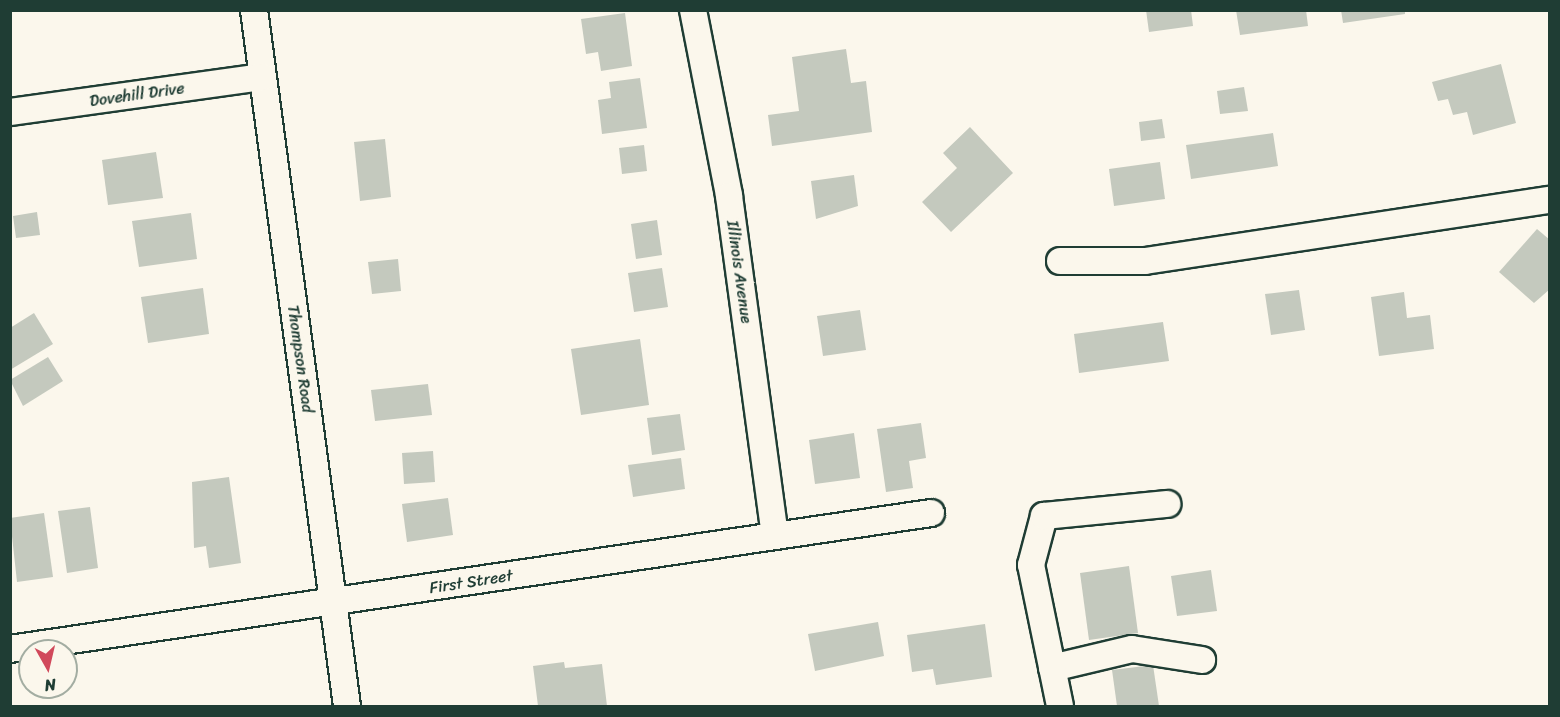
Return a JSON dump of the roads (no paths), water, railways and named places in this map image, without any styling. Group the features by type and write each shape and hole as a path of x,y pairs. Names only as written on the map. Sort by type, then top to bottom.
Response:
{"street":[{"name":"Thompson Road","path":"254,10 347,706"},
{"name":"Illinois Avenue","path":"693,10 729,196 775,535"},
{"name":"Dovehill Drive","path":"10,112 262,77"},
{"path":"1060,261 1145,261 1550,200"},
{"path":"1060,706 1031,565 1044,516 1167,504"},
{"name":"First Street","path":"10,649 333,604 931,513"},
{"path":"1052,668 1132,649 1202,660"}]}
